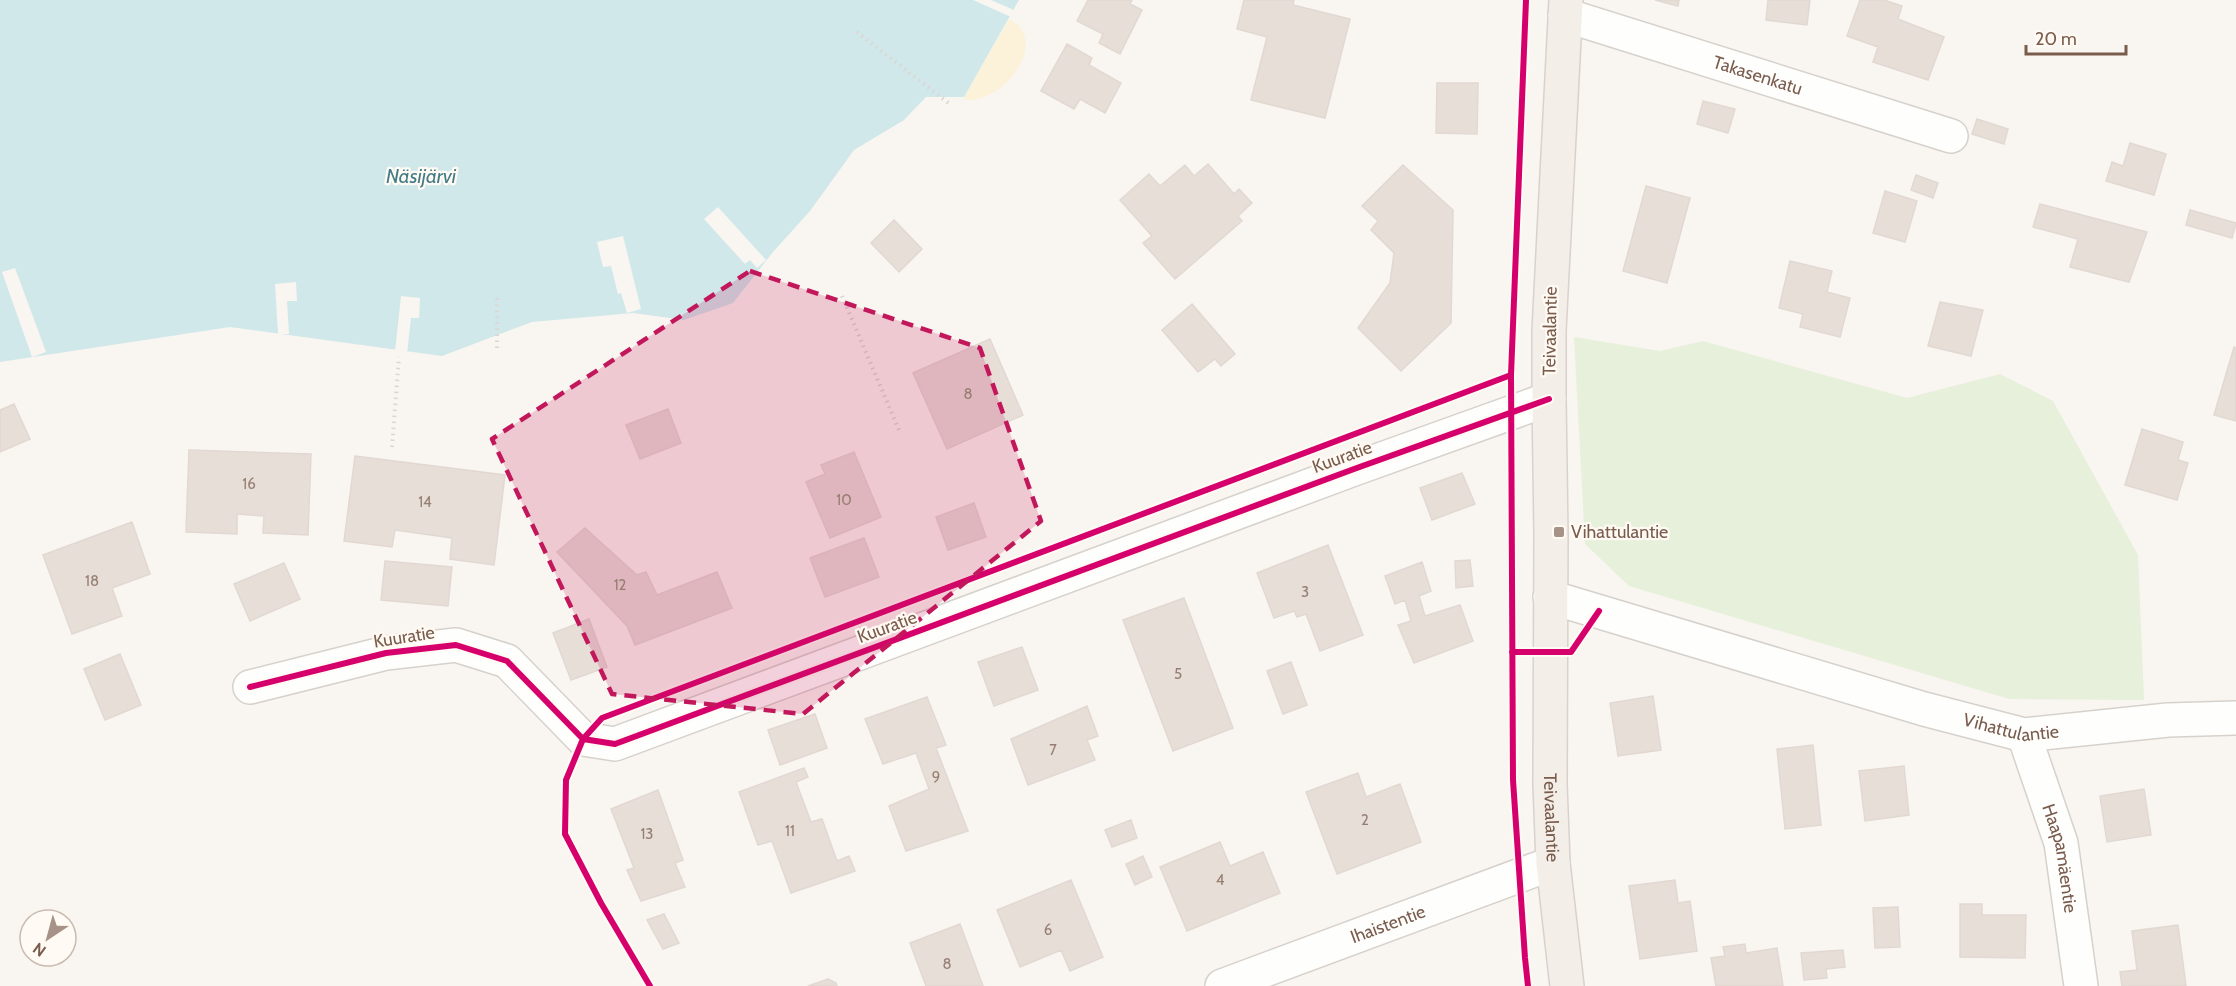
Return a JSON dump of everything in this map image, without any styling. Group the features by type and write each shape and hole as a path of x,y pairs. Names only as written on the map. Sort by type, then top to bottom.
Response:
{"main road":[{"name":"Teivaalantie","path":"1565,7 1549,331 1549,399 1550,784 1553,863 1567,986"}],"street":[{"name":"Takasenkatu","path":"1565,7 1951,136"},
{"name":"Kuuratie","path":"250,687 386,653 456,645 507,661 583,739 615,744 1354,469 1549,399"},
{"name":"Vihattulantie","path":"1550,597 1924,709 2024,735 2168,720 2236,718"},
{"name":"Haapamäentie","path":"2024,735 2061,843 2080,986"},
{"name":"Ihaistentie","path":"1222,986 1553,863"}],"path":[{"path":"857,32 951,105"},
{"path":"497,295 497,348"},
{"path":"842,296 899,430"},
{"path":"392,447 399,357"}],"highlighted area":[{"path":"750,271 980,348 1041,521 803,714 612,694 492,439"}],"green space":[{"path":"1574,337 1660,351 1703,341 1907,398 2000,374 2053,401 2138,555 2144,700 2009,699 1629,586 1585,544"}],"sand":[{"path":"1009,19 1021,28 1025,40 1025,53 1020,65 1002,87 978,99 966,100 964,97"}],"water":[{"name":"Näsijärvi","path":"0,0 1019,0 964,97 926,97 904,120 854,150 810,211 773,252 733,303 684,320 633,313 532,322 442,356 230,327 0,362"}],"pier":[{"path":"973,0 991,0 1014,10 1011,17"},
{"path":"718,207 766,260 757,268 750,260 745,264 704,219"},
{"path":"623,236 641,309 627,313 621,293 618,294 611,266 603,267 597,242"},
{"path":"15,268 46,352 32,357 2,272"},
{"path":"296,282 297,301 287,301 289,334 278,334 275,284"},
{"path":"401,296 420,298 419,318 411,318 407,354 395,352"}],"building":[{"path":"1088,0 1132,0 1130,4 1142,10 1120,54 1099,43 1103,34 1077,21"},
{"path":"1244,0 1294,0 1293,5 1350,19 1325,118 1251,100 1267,37 1237,29"},
{"path":"1655,0 1679,0 1678,6"},
{"path":"1768,0 1810,0 1807,25 1766,20"},
{"path":"1860,0 1884,0 1902,6 1898,19 1944,37 1928,80 1873,62 1878,47 1847,36"},
{"path":"1067,44 1092,58 1089,65 1121,83 1105,113 1080,99 1074,109 1041,91"},
{"path":"1437,83 1478,83 1477,134 1436,133"},
{"path":"1703,101 1735,109 1728,133 1697,124"},
{"path":"1977,119 2008,129 2004,144 1972,134"},
{"path":"2130,143 2166,154 2154,195 2106,181 2112,162 2123,166"},
{"path":"1208,164 1234,194 1239,189 1252,203 1238,216 1242,221 1175,279 1143,243 1152,236 1120,200 1149,174 1160,186 1185,165 1194,176"},
{"path":"1403,165 1453,210 1451,323 1401,371 1358,328 1390,283 1394,253 1371,230 1378,221 1362,206"},
{"path":"1916,175 1938,183 1933,198 1911,190"},
{"path":"1646,186 1690,198 1667,283 1623,271"},
{"path":"1885,191 1917,201 1905,242 1873,233"},
{"path":"2040,204 2147,232 2129,282 2070,267 2078,239 2033,227"},
{"path":"2190,210 2236,223 2232,238 2186,225"},
{"path":"894,220 922,249 899,272 871,243"},
{"path":"1790,261 1832,271 1827,292 1850,298 1840,337 1800,327 1803,314 1779,308"},
{"path":"1940,302 1983,310 1971,356 1928,346"},
{"path":"1192,304 1235,354 1221,366 1215,359 1198,372 1162,330"},
{"path":"990,339 1023,415 947,449 913,373"},
{"path":"2234,347 2236,348 2236,421 2214,415"},
{"path":"14,404 30,439 0,452 0,410"},
{"path":"668,409 681,443 640,459 626,425"},
{"path":"2142,429 2183,442 2178,460 2188,463 2177,500 2125,485"},
{"path":"189,450 311,454 308,535 263,533 264,516 237,514 237,534 186,532"},
{"path":"854,452 881,517 830,538 806,482 825,474 821,465"},
{"path":"355,456 505,475 494,565 450,559 452,538 395,530 392,547 344,541"},
{"path":"1462,473 1475,504 1432,520 1420,488"},
{"path":"974,503 986,537 948,550 936,517"},
{"path":"132,522 150,574 112,588 122,616 72,634 43,555"},
{"path":"585,528 637,575 646,572 657,595 717,572 732,608 635,645 627,626 557,552"},
{"path":"864,538 879,577 825,597 810,558"},
{"path":"1328,545 1363,635 1320,651 1306,614 1297,617 1294,611 1274,618 1257,573"},
{"path":"1470,560 1473,586 1456,588 1455,561"},
{"path":"385,561 452,567 448,606 381,600"},
{"path":"1422,562 1431,591 1419,596 1425,616 1460,605 1473,641 1414,663 1398,625 1411,621 1405,600 1395,604 1385,576"},
{"path":"284,563 300,599 250,621 234,584"},
{"path":"1184,598 1233,728 1173,751 1123,620"},
{"path":"589,619 607,667 571,680 553,633"},
{"path":"1022,647 1038,690 994,706 978,662"},
{"path":"120,654 141,705 105,720 84,669"},
{"path":"1291,662 1307,705 1283,714 1267,671"},
{"path":"1653,696 1661,750 1618,756 1610,703"},
{"path":"927,697 946,745 936,748 968,831 906,851 889,806 929,789 916,753 883,764 865,719"},
{"path":"1087,706 1098,736 1087,740 1095,760 1028,785 1011,739"},
{"path":"815,714 827,748 780,765 768,730"},
{"path":"1813,745 1821,825 1785,829 1777,749"},
{"path":"1904,766 1909,815 1865,821 1859,771"},
{"path":"804,768 808,777 796,782 811,822 822,819 837,861 849,856 855,871 791,893 772,841 758,845 739,792"},
{"path":"1358,773 1366,797 1400,784 1421,842 1337,874 1306,792"},
{"path":"2144,789 2151,835 2107,842 2100,796"},
{"path":"658,790 683,860 675,863 685,887 641,901 627,870 634,868 611,809"},
{"path":"1131,820 1137,838 1112,847 1105,830"},
{"path":"1220,842 1230,866 1263,852 1280,893 1187,931 1160,867"},
{"path":"1143,856 1152,877 1135,885 1126,864"},
{"path":"1071,880 1103,957 1070,971 1061,950 1020,967 997,910"},
{"path":"1675,880 1678,903 1690,901 1697,951 1640,959 1629,886"},
{"path":"1960,904 1982,904 1982,915 2026,915 2025,958 1960,957"},
{"path":"1898,907 1900,947 1875,948 1873,908"},
{"path":"664,914 679,943 663,949 647,920"},
{"path":"960,924 983,986 926,986 910,943"},
{"path":"2178,925 2186,986 2122,986 2120,972 2137,970 2132,931"},
{"path":"1745,944 1746,953 1777,948 1783,986 1716,986 1711,958 1725,956 1723,947"},
{"path":"1843,950 1845,967 1826,969 1827,978 1804,980 1801,953"},
{"path":"828,979 837,986 808,986"}],"cycle path":[{"path":"1526,0 1511,375 1513,780 1528,986"},
{"path":"650,986 601,903 565,834 566,780 583,739 602,718 1511,375"},
{"path":"250,687 386,653 456,645 507,661 583,739 615,744 1354,469 1549,399"},
{"path":"1512,652 1571,652 1599,611"}],"place":[{"name":"Vihattulantie","path":"1559,532"}]}
